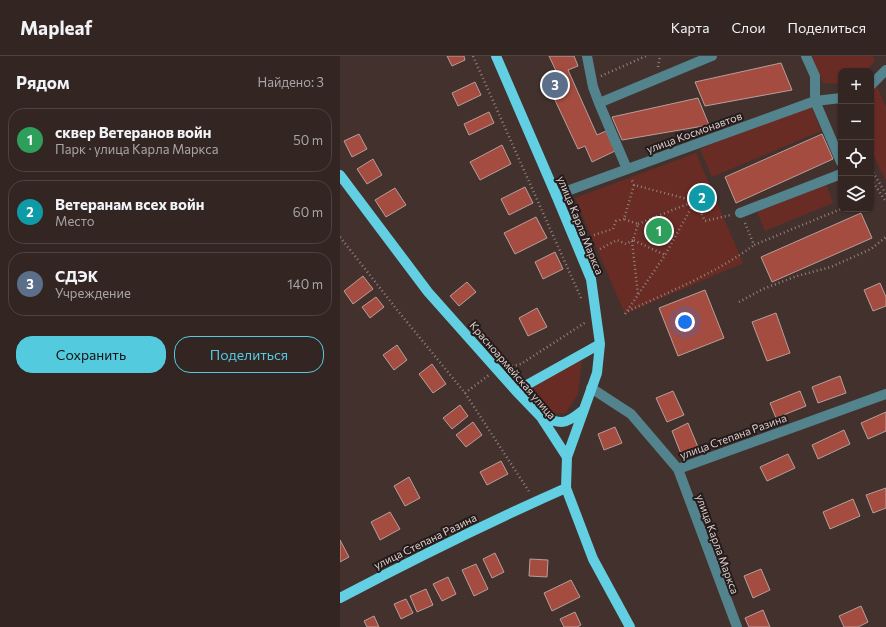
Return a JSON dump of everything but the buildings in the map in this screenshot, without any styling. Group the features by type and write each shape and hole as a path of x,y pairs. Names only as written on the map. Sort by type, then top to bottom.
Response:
{"main road":[{"name":"улица Карла Маркса","path":"496,56 591,280 600,344 597,373 567,457"},
{"name":"Красноармейская улица","path":"340,175 428,292 541,417 567,457"},
{"path":"516,391 600,344"},
{"path":"541,417 558,423 571,420 584,410"},
{"path":"567,457 566,488 593,559 630,627"},
{"name":"улица Степана Разина","path":"340,598 402,565 566,488"}],"street":[{"path":"587,56 593,87 627,169"},
{"path":"599,103 712,56"},
{"path":"806,56 815,76 815,102 838,155"},
{"path":"874,82 886,70"},
{"name":"улица Космонавтов","path":"556,195 815,102 838,98"},
{"path":"740,213 838,175"},
{"name":"улица Степана Разина","path":"591,388 631,414 678,469 886,394"},
{"name":"улица Карла Маркса","path":"678,469 737,627"}],"path":[{"path":"473,56 570,270 583,303"},
{"path":"591,80 646,56"},
{"path":"624,219 634,185 627,169"},
{"path":"874,174 886,194"},
{"path":"874,184 886,202"},
{"path":"634,185 695,201 705,221 740,213 754,245"},
{"path":"594,235 613,229 616,221 624,219 638,224 695,201"},
{"path":"695,201 665,255 626,313 733,259 754,245 838,210"},
{"path":"638,224 633,240 638,295"},
{"path":"340,237 465,393 536,502"},
{"path":"739,302 762,289 797,276 830,267 871,249 886,237"},
{"path":"600,249 617,240 626,244 633,240"},
{"path":"633,240 665,255"},
{"path":"465,393 497,369 521,364 590,320"}],"shaded area":[{"path":"812,56 873,56 875,61 869,68 838,68 838,84 823,83"},
{"path":"877,86 886,107 886,181 874,156 874,88"},
{"path":"811,105 821,131 712,177 700,149"},
{"path":"696,153 743,263 625,314 575,198"},
{"path":"826,184 833,203 765,231 757,212"},
{"path":"582,357 578,394 566,413 550,414 532,386"}],"place":[{"name":"СДЭК","path":"555,85"},
{"name":"Ветеранам всех войн","path":"702,198"},
{"name":"сквер Ветеранов войн","path":"659,231"}]}
